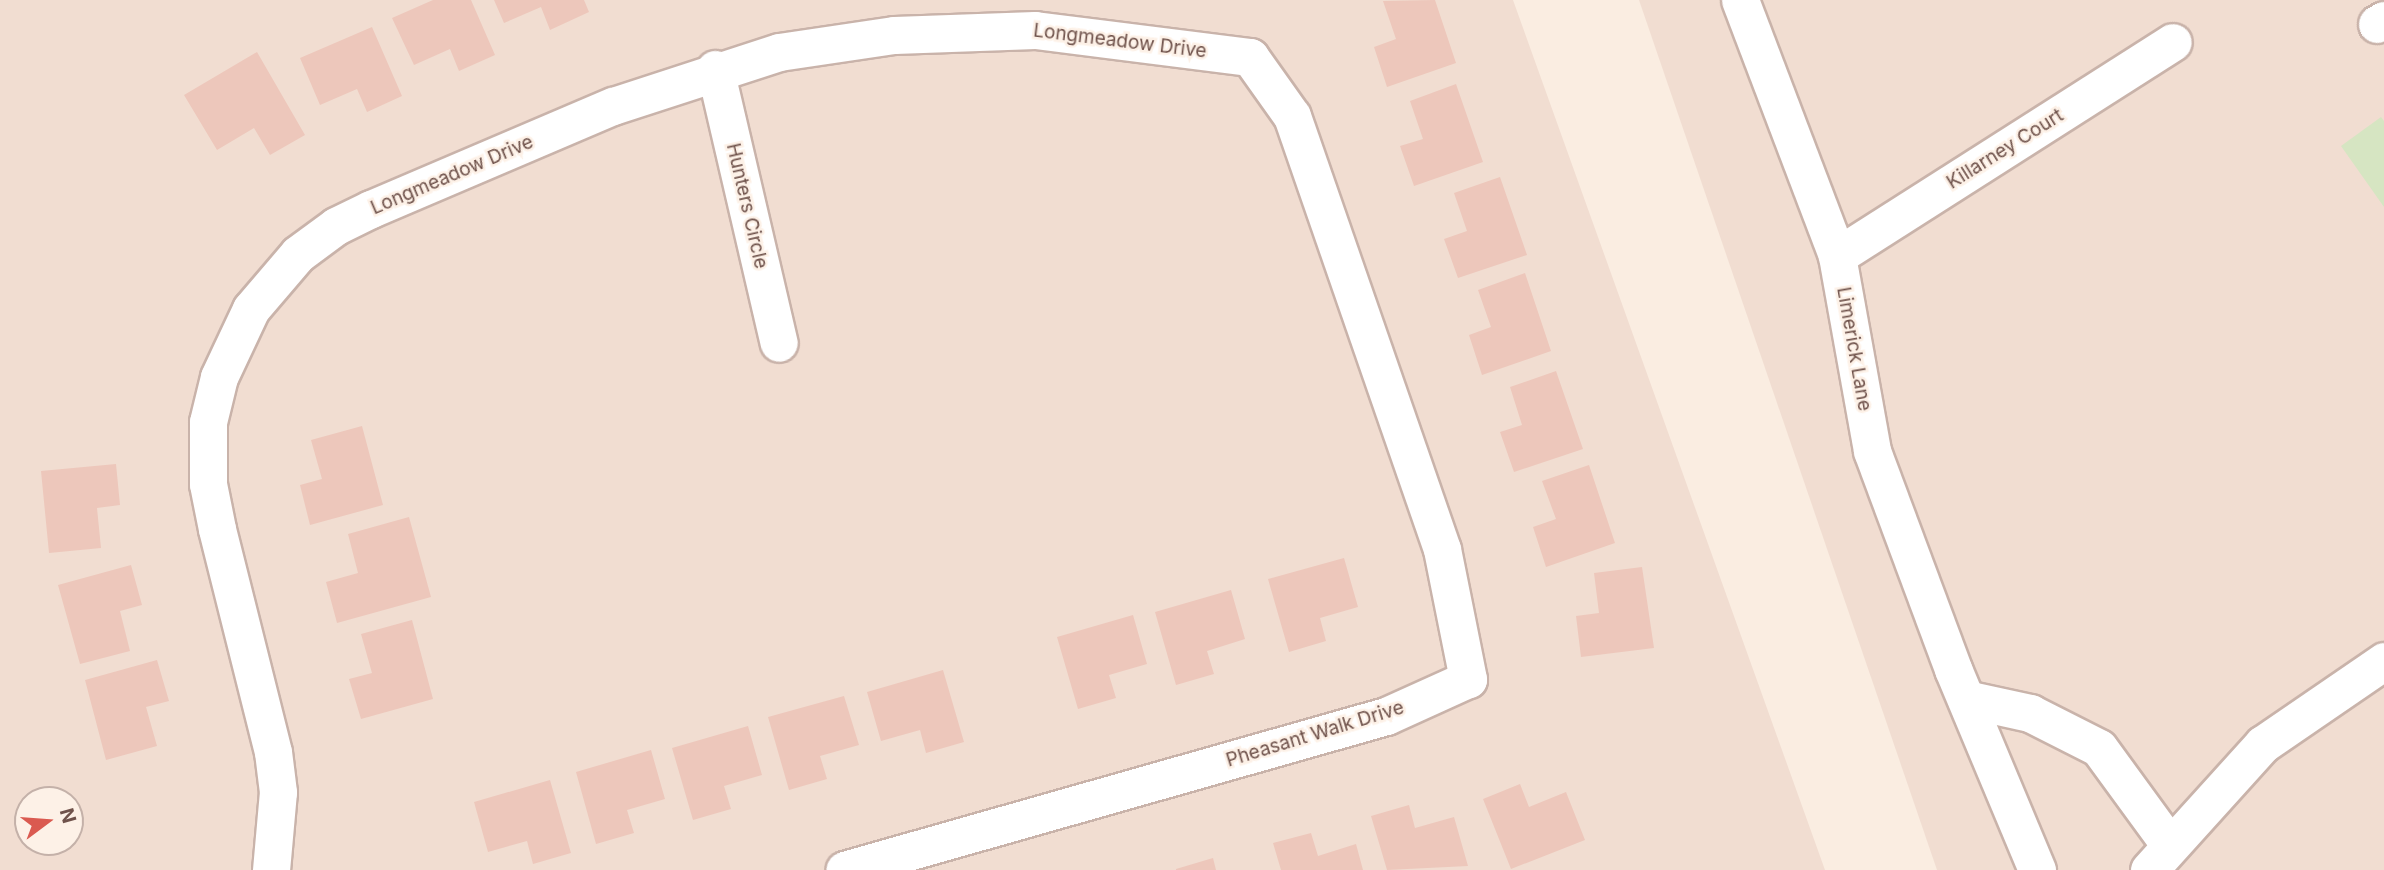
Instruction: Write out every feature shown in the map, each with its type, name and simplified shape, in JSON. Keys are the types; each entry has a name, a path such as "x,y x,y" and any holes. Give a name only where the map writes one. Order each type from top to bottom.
{"street":[{"name":"Limerick Lane","path":"1740,0 1837,256 1872,451 1966,699 2037,870"},
{"name":"Longmeadow Drive","path":"271,870 278,792 272,752 208,484 208,422 217,388 251,309 298,254 336,226 613,106 715,69 779,52 894,35 1035,30 1250,57"},
{"name":"Killarney Court","path":"1837,256 2173,42"},
{"name":"Pheasant Walk Drive","path":"844,870 1386,716 1468,680 1442,549 1292,116 1250,57"},
{"name":"Hunters Circle","path":"715,69 779,343"},
{"path":"1966,699 2030,713 2099,748 2159,857 2263,744 2384,661"}],"shaded area":[{"path":"0,0 1513,0 1825,870 0,870"},
{"path":"1639,0 2384,0 2384,870 1937,870"}],"green space":[{"path":"2381,117 2384,121 2384,207 2341,146"}],"building":[{"path":"433,0 471,0 495,55 459,71 450,49 414,65 392,18"},
{"path":"494,0 584,0 589,12 550,30 541,7 504,23"},
{"path":"1435,0 1456,63 1387,87 1374,47 1396,39 1383,1"},
{"path":"372,27 402,96 367,112 357,89 320,105 300,58"},
{"path":"257,52 305,135 270,155 254,128 217,150 184,95"},
{"path":"1456,84 1483,162 1414,186 1400,146 1423,139 1410,101"},
{"path":"1500,177 1527,255 1458,278 1444,239 1467,231 1454,193"},
{"path":"1525,273 1551,351 1482,375 1469,335 1491,327 1478,290"},
{"path":"1556,371 1583,449 1514,472 1500,432 1522,425 1510,387"},
{"path":"362,426 383,505 310,525 300,485 322,479 311,440"},
{"path":"116,464 120,505 97,508 101,548 49,553 41,471"},
{"path":"1589,465 1615,543 1546,567 1533,527 1556,519 1542,481"},
{"path":"409,517 431,597 337,623 326,582 358,573 348,534"},
{"path":"1344,558 1358,607 1320,618 1326,641 1289,652 1268,579"},
{"path":"131,565 142,605 120,611 130,651 80,664 58,585"},
{"path":"1642,567 1654,648 1581,657 1576,616 1599,613 1594,573"},
{"path":"1231,590 1245,639 1207,651 1214,674 1176,685 1155,612"},
{"path":"1133,615 1147,664 1109,675 1116,698 1078,709 1057,637"},
{"path":"412,620 433,699 361,719 349,679 372,673 361,634"},
{"path":"157,660 169,701 146,707 157,746 106,760 85,680"},
{"path":"943,670 964,742 926,753 920,730 881,741 867,692"},
{"path":"844,696 859,745 820,756 827,779 789,790 768,717"},
{"path":"748,726 762,775 724,786 731,809 693,820 672,748"},
{"path":"651,750 665,799 627,810 634,833 596,844 576,772"},
{"path":"550,780 571,853 533,864 527,841 488,852 474,802"},
{"path":"1520,784 1529,807 1566,792 1585,840 1511,869 1483,799"},
{"path":"1409,805 1415,828 1454,817 1468,866 1387,870 1371,816"},
{"path":"1311,833 1318,856 1356,844 1363,870 1281,870 1273,843"},
{"path":"1213,858 1216,870 1176,870 1176,869"}]}
